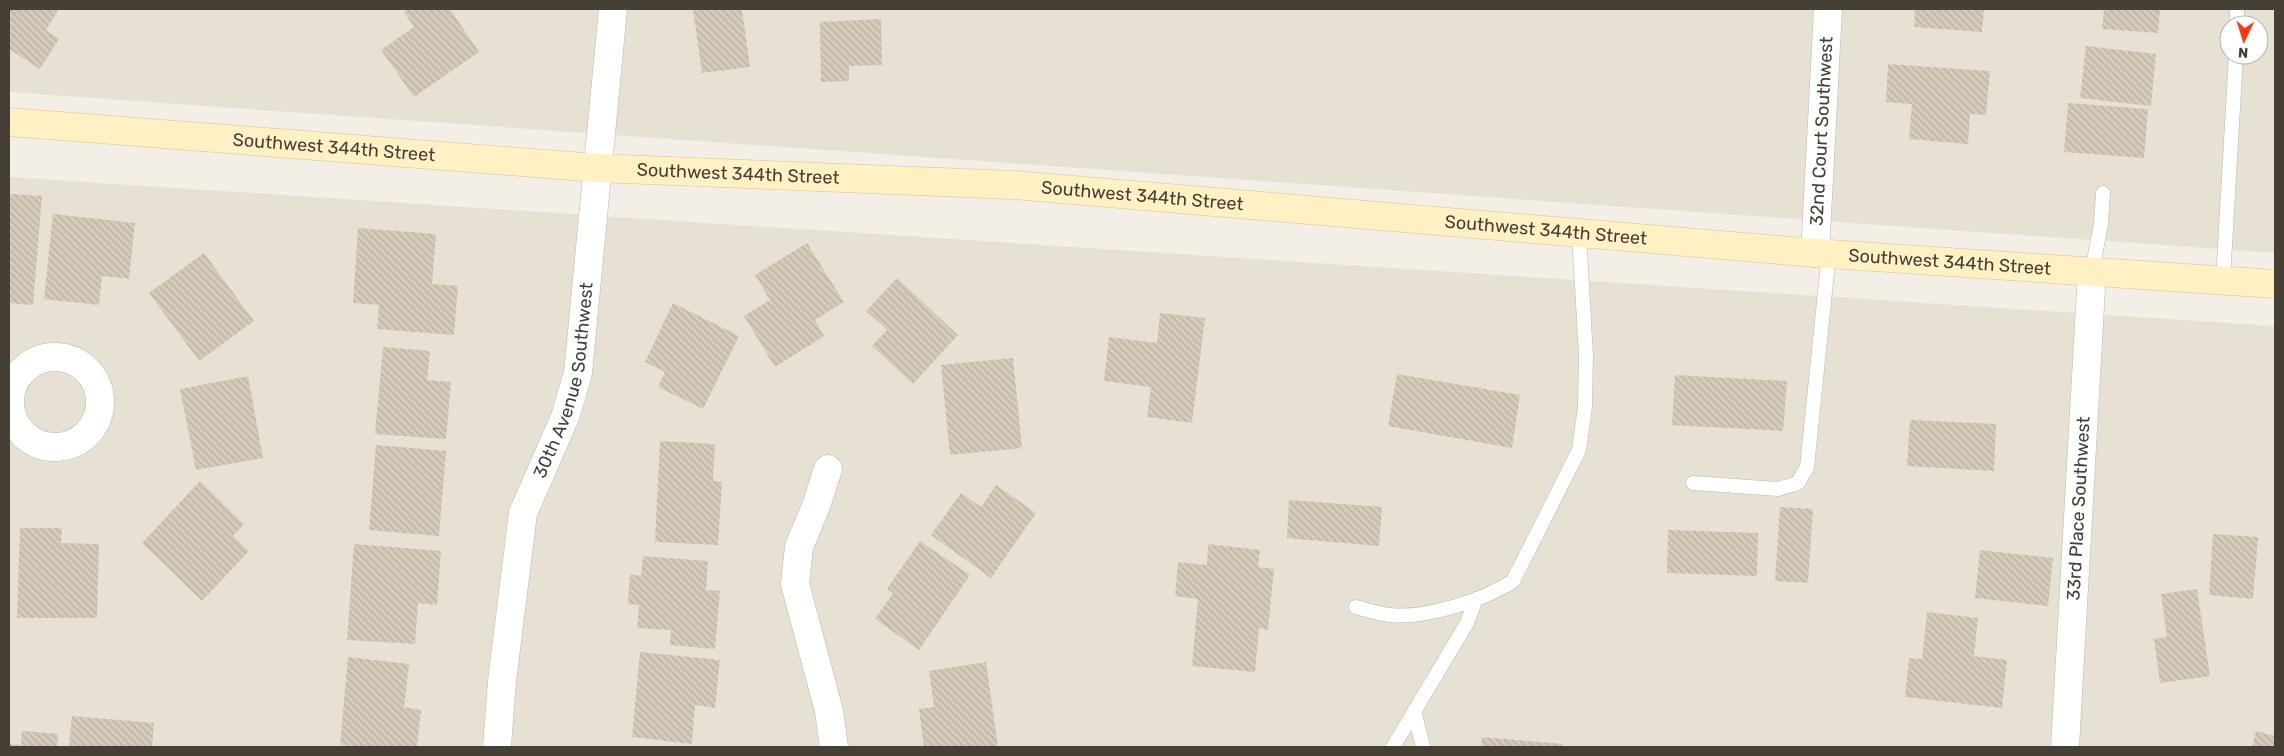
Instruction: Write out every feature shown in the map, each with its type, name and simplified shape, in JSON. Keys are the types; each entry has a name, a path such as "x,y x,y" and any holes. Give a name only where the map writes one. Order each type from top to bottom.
{"street":[{"name":"30th Avenue Southwest","path":"497,747 502,681 523,513 565,417 578,373 613,9"},
{"name":"32nd Court Southwest","path":"1822,253 1828,9"},
{"name":"Southwest 344th Street","path":"9,122 597,168 1014,185 1822,253 2275,284"},
{"name":"33rd Place Southwest","path":"2065,747 2092,271"},
{"path":"828,469 816,506 798,547 796,584 829,711 834,747"}],"lane":[{"path":"2223,280 2235,65"},
{"path":"2092,271 2101,224 2103,193"},
{"path":"1356,607 1391,615 1406,615 1451,607 1476,600 1497,592 1513,582 1579,450 1584,407 1586,356 1579,233"},
{"path":"1693,483 1778,489 1798,483 1807,467 1822,253"},
{"path":"1393,747 1467,623 1476,600"},
{"path":"1414,711 1423,747"}],"shaded area":[{"path":"9,9 2275,9 2275,253 9,92"},
{"path":"9,177 2275,326 2275,747 9,747"}],"building":[{"path":"9,9 59,9 46,30 59,39 40,69 9,49"},
{"path":"408,9 450,9 479,52 414,97 381,50 414,27 404,12"},
{"path":"693,9 742,9 750,67 702,73"},
{"path":"1915,9 1984,9 1982,32 1914,27"},
{"path":"2104,9 2160,9 2158,33 2102,29"},
{"path":"881,19 882,65 849,66 849,81 821,82 820,22"},
{"path":"2086,46 2156,54 2151,106 2080,98"},
{"path":"1888,64 1990,71 1986,115 1970,114 1968,144 1909,139 1912,104 1886,102"},
{"path":"2068,103 2148,109 2144,158 2064,152"},
{"path":"9,194 42,196 33,305 9,303"},
{"path":"53,214 135,223 129,279 102,276 99,305 44,299"},
{"path":"358,228 436,234 432,284 458,286 454,335 377,329 379,305 353,303"},
{"path":"807,243 844,302 815,320 824,336 775,367 744,316 770,300 755,275"},
{"path":"204,253 254,321 199,361 149,293"},
{"path":"897,278 958,335 913,384 872,346 887,330 866,311"},
{"path":"673,303 739,336 703,409 658,387 665,372 645,362"},
{"path":"1160,313 1205,318 1192,423 1147,417 1151,387 1104,381 1109,337 1157,343"},
{"path":"383,347 430,351 427,380 451,382 446,439 375,434"},
{"path":"1013,358 1022,448 950,455 941,365"},
{"path":"1397,374 1520,395 1512,448 1388,426"},
{"path":"1675,375 1787,381 1783,431 1672,425"},
{"path":"248,376 263,458 196,470 180,389"},
{"path":"1910,420 1996,424 1994,471 1907,466"},
{"path":"660,441 715,444 713,481 722,482 718,545 655,542"},
{"path":"376,445 446,451 439,536 369,530"},
{"path":"200,481 244,524 233,536 249,551 202,601 142,543"},
{"path":"996,485 1036,513 991,578 931,535 961,493 981,507"},
{"path":"1289,500 1382,507 1379,546 1287,538"},
{"path":"1780,507 1813,509 1808,583 1775,581"},
{"path":"20,528 62,528 61,543 99,544 97,618 17,618"},
{"path":"1668,530 1758,533 1757,576 1667,573"},
{"path":"2213,534 2258,537 2253,599 2209,595"},
{"path":"920,541 970,575 919,650 875,619 893,593 887,589"},
{"path":"354,544 441,551 437,605 418,603 415,644 347,640"},
{"path":"1208,544 1260,550 1258,567 1274,569 1268,630 1259,628 1255,672 1192,666 1198,599 1175,596 1178,562 1207,565"},
{"path":"1980,550 2053,558 2048,606 1975,598"},
{"path":"643,556 708,561 706,590 720,591 715,649 670,645 671,630 637,628 639,605 628,604 630,574 641,576"},
{"path":"2197,589 2210,676 2160,683 2154,639 2167,637 2161,594"},
{"path":"1927,612 1978,618 1974,656 2007,660 2002,708 1905,697 1909,658 1922,659"},
{"path":"640,652 720,660 715,708 695,705 692,744 632,737"},
{"path":"348,657 409,664 404,707 421,710 417,747 340,745"},
{"path":"986,662 998,747 924,747 919,709 934,707 929,671"},
{"path":"72,716 154,723 152,747 69,747"},
{"path":"22,731 58,734 57,747 9,747 9,744 21,745"},
{"path":"2256,731 2275,736 2275,747 2252,747"},
{"path":"1482,737 1562,744 1562,747 1481,747"}]}
